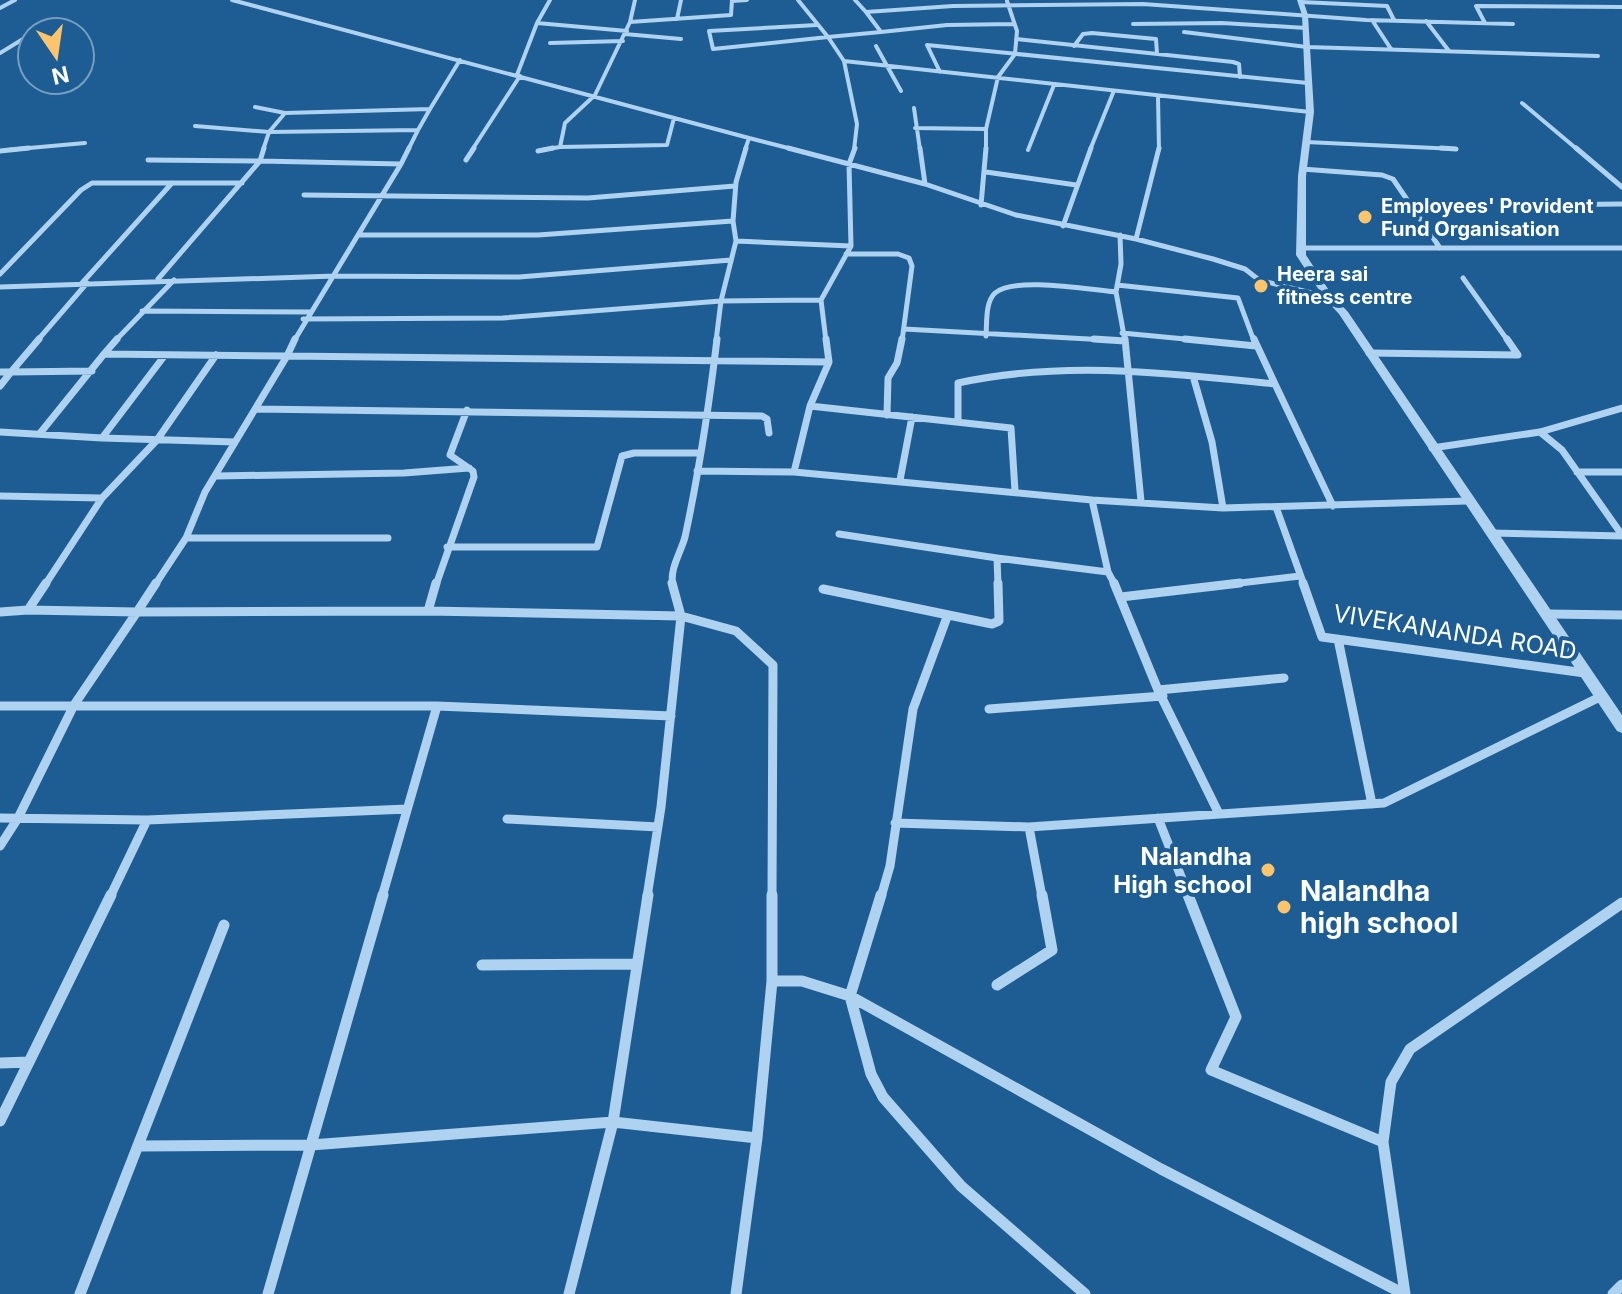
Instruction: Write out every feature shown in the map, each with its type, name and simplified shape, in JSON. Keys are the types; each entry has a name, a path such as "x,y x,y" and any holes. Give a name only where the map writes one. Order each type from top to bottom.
{"street":[{"path":"0,8 15,0"},
{"path":"232,0 925,184 981,205 1063,226 1136,239 1245,269 1259,280 1328,297"},
{"path":"466,160 518,76 537,23 550,0"},
{"path":"560,147 565,123 595,95 623,41 635,0"},
{"path":"677,19 681,0"},
{"path":"630,22 731,15 732,0 747,0"},
{"path":"794,472 810,406 829,362 821,300 838,275 851,246 849,164 857,144 857,124 844,61 798,0"},
{"path":"855,0 881,32"},
{"path":"951,0 953,6"},
{"path":"1118,0 1122,7"},
{"path":"1394,20 1387,6 1300,1 1305,21 1310,112 1302,169 1301,255 1328,297 1343,312 1467,501 1548,614 1549,621 1622,727"},
{"path":"866,12 1008,3 1122,7 1143,4 1305,21"},
{"path":"981,205 986,172 986,129 998,77 1015,54 1014,24 1008,3"},
{"path":"1485,23 1476,6 1622,7"},
{"path":"1372,20 1391,49"},
{"path":"1133,24 1372,20 1513,24"},
{"path":"1426,21 1449,51"},
{"path":"537,23 681,39"},
{"path":"817,25 709,31 713,49 947,25 1014,24"},
{"path":"1184,32 1307,47 1598,56"},
{"path":"1074,46 1083,34 1092,33 1156,39 1157,54"},
{"path":"1016,39 1237,62 1240,77"},
{"path":"550,43 623,41"},
{"path":"940,72 927,45 1308,83"},
{"path":"876,46 901,91"},
{"path":"0,846 18,818 74,705 186,538 205,492 287,356 303,319 335,276 460,60"},
{"path":"844,61 884,63 1113,93 1310,112"},
{"path":"950,73 953,82"},
{"path":"1028,151 1054,85"},
{"path":"1063,226 1113,93"},
{"path":"1136,239 1159,156 1158,97"},
{"path":"1522,103 1622,187"},
{"path":"255,107 285,113 430,109"},
{"path":"914,108 925,184"},
{"path":"158,279 260,161 269,132 285,113"},
{"path":"538,151 560,147 667,145 674,118"},
{"path":"195,126 269,132 418,130"},
{"path":"915,128 986,129"},
{"path":"569,1294 613,1122 658,827 671,716 681,616 671,578 684,541 708,414 721,301 736,241 733,221 735,186 749,138"},
{"path":"1306,142 1456,149"},
{"path":"0,151 85,143"},
{"path":"148,160 401,164"},
{"path":"1302,169 1382,175 1393,179 1440,248"},
{"path":"986,172 1076,185"},
{"path":"0,274 81,190 92,183 242,183"},
{"path":"0,386 84,283 172,183"},
{"path":"304,195 588,198 735,186"},
{"path":"1526,205 1622,204"},
{"path":"358,235 538,235 733,221"},
{"path":"1120,235 1121,264 1116,289 1125,341 1141,501"},
{"path":"736,241 851,246"},
{"path":"1301,248 1573,251 1622,248"},
{"path":"846,254 898,254 909,258 912,266 897,363 888,378 887,415"},
{"path":"0,287 158,279 519,277 731,260"},
{"path":"1369,353 1518,355 1519,352 1463,278"},
{"path":"41,432 104,354 174,280"},
{"path":"986,336 991,301 995,292 1003,288 1116,289 1238,298 1256,346 1333,506"},
{"path":"303,319 503,318 721,301 821,300"},
{"path":"142,311 310,312"},
{"path":"904,329 986,336 1034,335 1125,341"},
{"path":"1122,333 1256,346"},
{"path":"104,354 829,362"},
{"path":"102,438 165,355"},
{"path":"28,610 102,498 157,440 216,355"},
{"path":"958,421 957,386 960,382 1033,369 1193,376 1275,384"},
{"path":"0,372 92,371"},
{"path":"1193,376 1212,442 1223,508"},
{"path":"810,406 1011,428 1015,491"},
{"path":"1432,448 1540,432 1622,408"},
{"path":"256,409 762,416 767,419 769,433"},
{"path":"428,611 447,547 474,477 469,468 450,455 467,410"},
{"path":"900,480 912,417"},
{"path":"0,432 235,442"},
{"path":"1540,432 1562,450 1622,536"},
{"path":"447,547 597,547 622,456 634,453 700,453"},
{"path":"217,476 404,473 469,468"},
{"path":"697,471 794,472 1092,500 1223,508 1467,501"},
{"path":"1577,472 1622,472"},
{"path":"0,496 102,498"},
{"path":"1092,500 1108,572 1219,814"},
{"path":"1121,597 1301,581 1276,507"},
{"path":"1490,533 1622,536"},
{"path":"839,534 1108,572"},
{"path":"186,538 388,538"},
{"path":"823,589 992,624 999,621 997,558"},
{"name":"VIVEKANANDA ROAD","path":"1301,581 1322,637 1586,673"},
{"path":"0,612 428,611 681,616 736,631 773,665 772,981 757,1138 736,1294"},
{"path":"1548,614 1622,615"},
{"path":"947,617 913,709 890,866 850,996 871,1074 883,1097 961,1186 1085,1294"},
{"path":"1338,639 1372,804"},
{"path":"989,709 1284,678"},
{"path":"895,823 1029,827 1384,803 1600,697"},
{"path":"0,706 437,706 671,716"},
{"path":"268,1294 437,706"},
{"path":"0,818 147,820 407,809"},
{"path":"1158,818 1236,1017 1211,1070 1383,1142"},
{"path":"507,819 658,827"},
{"path":"0,1121 147,820"},
{"path":"997,985 1052,950 1029,827"},
{"path":"1404,1294 1383,1142 1391,1082 1410,1049 1622,903"},
{"path":"80,1294 224,925"},
{"path":"482,965 636,964"},
{"path":"772,981 802,981 850,996 1161,1169 1404,1294"},
{"path":"0,1063 29,1062"},
{"path":"140,1146 311,1145 613,1122 757,1138"},
{"path":"1613,1294 1622,1285"}],"place":[{"name":"Employees' Provident Fund Organisation","path":"1365,217"},
{"name":"Heera sai fitness centre","path":"1261,286"},
{"name":"Nalandha High school","path":"1268,870"},
{"name":"Nalandha high school","path":"1284,907"}]}
